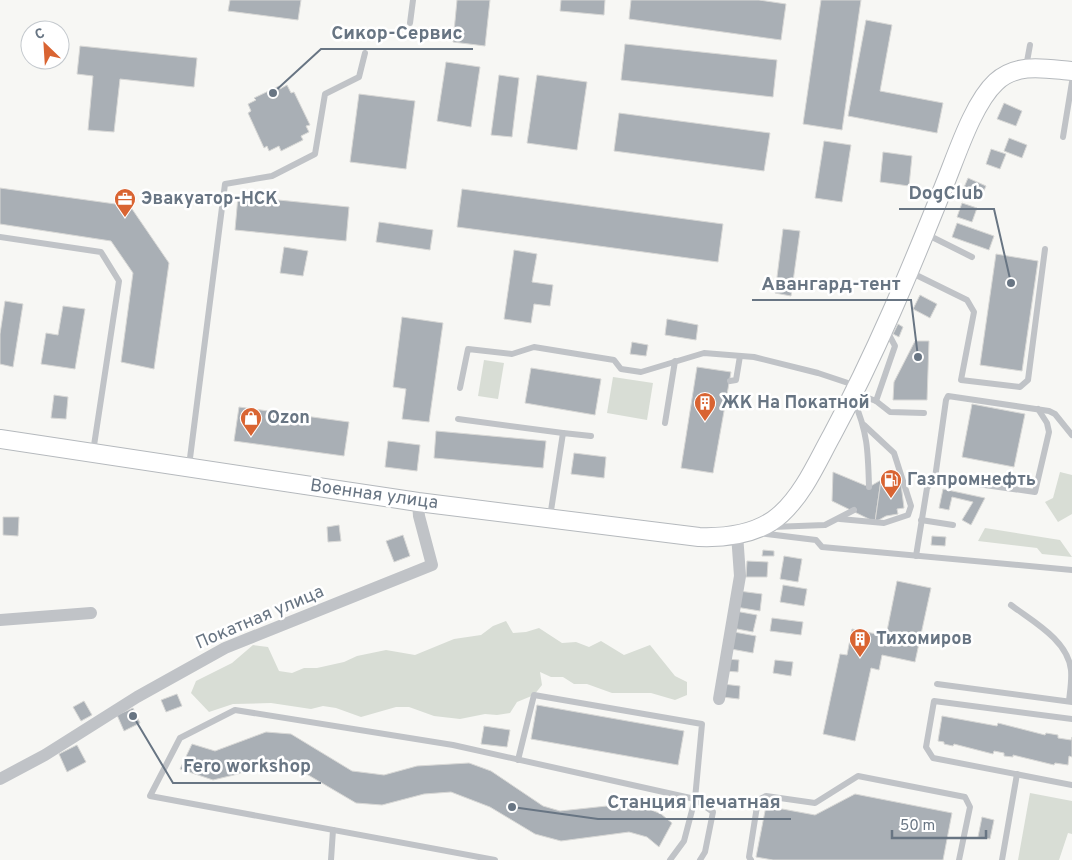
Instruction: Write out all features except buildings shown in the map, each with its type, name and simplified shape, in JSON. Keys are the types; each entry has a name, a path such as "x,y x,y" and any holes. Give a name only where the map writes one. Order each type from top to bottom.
{"main road":[{"path":"749,531 781,514 805,486 855,392 885,328 963,139 984,98 996,81 1026,67 1072,71"},
{"name":"Военная улица","path":"0,439 418,502 699,537 725,538 749,531"}],"street":[{"name":"Покатная улица","path":"0,779 45,755 136,697 225,648 432,565 419,516 418,502"},
{"path":"719,698 749,531"},
{"path":"0,620 91,613"}],"lane":[{"path":"410,23 413,0"},
{"path":"1026,67 1030,45"},
{"path":"189,467 225,184 272,176 315,154 325,94 360,77 365,52"},
{"path":"1063,137 1072,82"},
{"path":"925,234 972,257"},
{"path":"0,237 101,252 119,281 93,453"},
{"path":"909,272 966,300 974,312 961,380 1020,387 1028,380 1045,249"},
{"path":"876,401 895,346 885,328"},
{"path":"460,388 466,351 470,348 512,354 534,347 614,360 621,368 641,372 675,360 707,353 740,356 818,372 876,401 890,412 924,413"},
{"path":"730,381 736,380 740,356"},
{"path":"665,423 675,360"},
{"path":"855,392 867,443 869,487"},
{"path":"916,556 927,488 934,478 948,396 953,395 1053,412 1072,435"},
{"path":"934,478 1035,492 1049,432 1047,423 1038,409"},
{"path":"458,419 591,436"},
{"path":"840,518 884,523 908,515 911,506 894,453 864,425"},
{"path":"550,518 563,433"},
{"path":"749,531 825,525 854,510"},
{"path":"921,520 953,525"},
{"path":"749,531 816,540 822,547 1072,570"},
{"path":"937,684 1071,701 1071,669 1065,652 1048,633 1011,605"},
{"path":"518,760 534,695 702,724 694,800 684,841 670,860"},
{"path":"1072,719 934,701 926,747 933,758 1072,785"},
{"path":"495,860 150,796 180,738 235,710 453,745 694,800 713,812 705,852 700,860"},
{"path":"1002,860 1017,774"},
{"path":"751,860 749,857 758,800 766,796 815,803 858,776 965,797 970,807 959,860"},
{"path":"331,860 333,830"}],"shaded area":[{"path":"484,360 504,363 498,399 478,396"},
{"path":"613,377 653,383 647,420 607,413"},
{"path":"1060,472 1072,475 1072,514 1058,522 1045,502 1053,498"},
{"path":"985,528 1060,540 1072,557 1042,554 1037,548 978,541"},
{"path":"506,621 513,633 539,628 562,643 576,642 589,647 601,641 624,655 650,645 675,676 687,682 687,695 675,700 651,693 612,693 587,684 574,684 563,677 551,677 540,672 542,685 534,695 517,702 510,713 485,714 460,719 434,716 409,707 396,707 361,717 336,708 323,706 311,709 271,703 233,704 209,712 191,693 196,681 232,663 253,645 268,647 279,671 292,673 304,668 317,668 344,662 357,656 386,650 415,655 454,639 481,635 493,626"},
{"path":"1030,793 1072,801 1072,834 1068,833 1059,860 1018,860"}],"place":[{"name":"Сикор-Сервис","path":"273,93"},
{"name":"Эвакуатор-НСК","path":"125,218"},
{"name":"DogClub","path":"1011,283"},
{"name":"Авангард-тент","path":"918,357"},
{"name":"ЖК На Покатной","path":"705,422"},
{"name":"Ozon","path":"251,437"},
{"name":"Газпромнефть","path":"891,499"},
{"name":"Тихомиров","path":"860,658"},
{"name":"Fero workshop","path":"133,716"},
{"name":"Станция Печатная","path":"512,807"}]}
